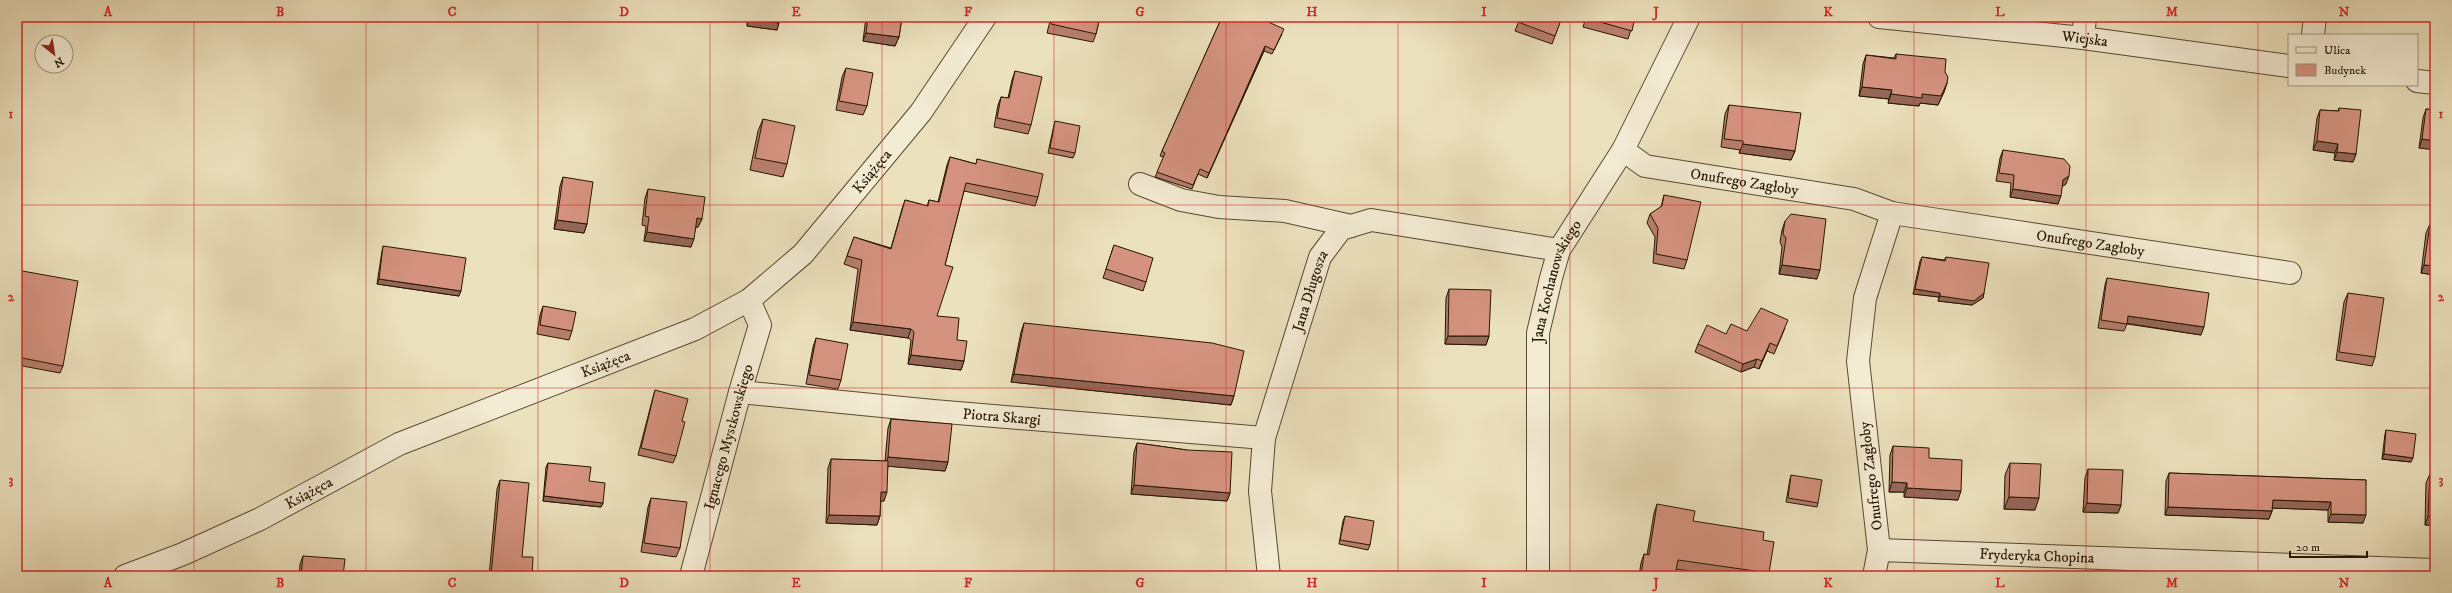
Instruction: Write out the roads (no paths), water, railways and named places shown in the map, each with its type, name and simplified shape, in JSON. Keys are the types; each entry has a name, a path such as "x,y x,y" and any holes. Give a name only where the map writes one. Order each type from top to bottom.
{"street":[{"name":"Książęca","path":"124,576 183,554 260,519 399,444 695,329 749,300 803,254 916,118 985,17"},
{"name":"Jana Kochanowskiego","path":"1538,576 1538,333 1559,250 1623,150 1689,17"},
{"name":"Wiejska","path":"1879,17 2084,28 2288,66"},
{"path":"2313,34 2315,17"},
{"path":"2418,81 2435,83"},
{"name":"Onufrego Zagłoby","path":"1623,150 1645,166 1854,199 1892,212 2290,273"},
{"path":"1140,184 1181,200 1219,206 1285,211 1351,226"},
{"name":"Onufrego Zagłoby","path":"1874,576 1879,550 1858,361 1865,298 1892,212"},
{"name":"Jana Długosza","path":"1269,576 1260,492 1264,438 1320,256 1341,228 1371,220 1559,250"},
{"name":"Ignacego Mystkowskiego","path":"691,576 740,392 760,325 749,300"},
{"name":"Piotra Skargi","path":"740,392 933,411 1264,438"},
{"name":"Fryderyka Chopina","path":"1879,550 2435,570"}]}
